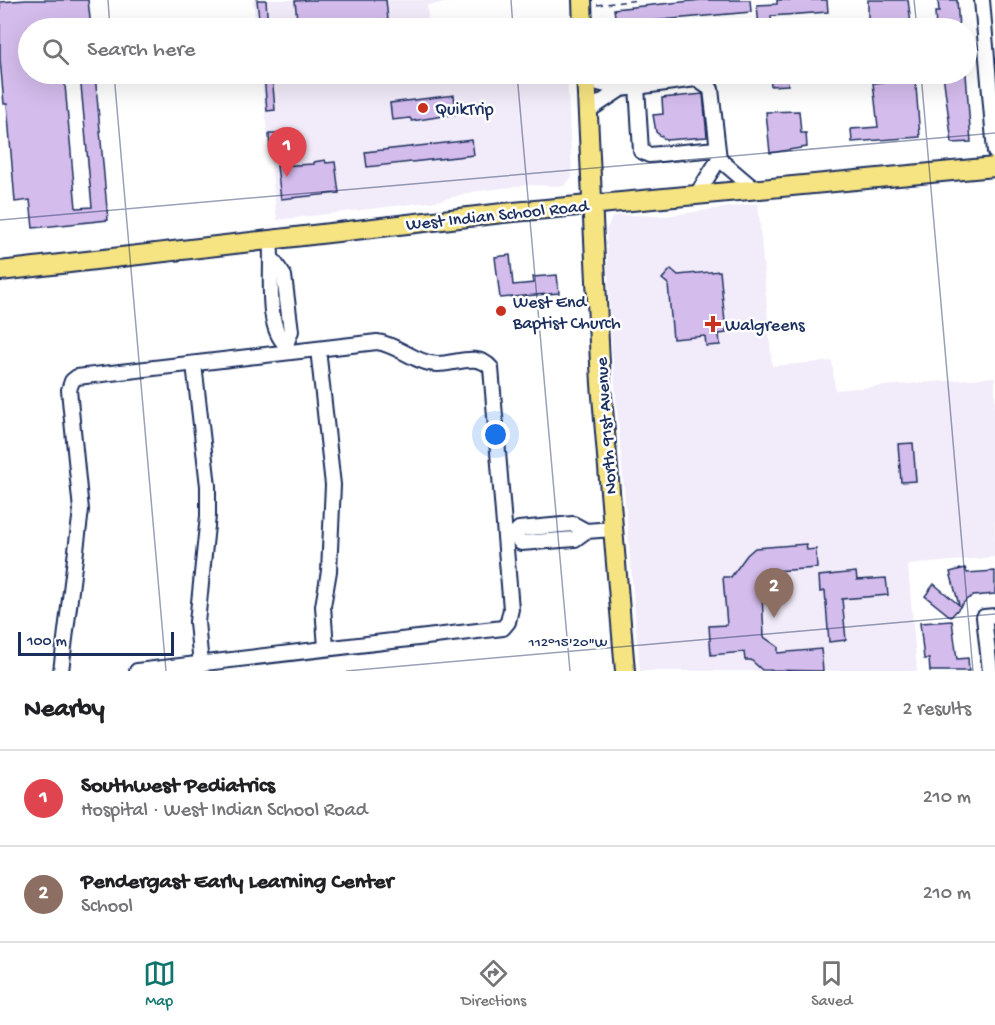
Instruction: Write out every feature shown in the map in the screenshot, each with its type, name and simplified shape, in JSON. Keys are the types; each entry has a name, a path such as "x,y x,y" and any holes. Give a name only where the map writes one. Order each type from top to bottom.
{"main road":[{"path":"585,18 589,3"},
{"name":"North 91st Avenue","path":"587,84 601,384 625,671"},
{"name":"West Indian School Road","path":"0,271 592,204 995,167"}],"street":[{"path":"982,0 992,78 995,152"},
{"path":"607,84 621,89"},
{"path":"588,111 621,89 654,84"},
{"path":"697,194 718,154 711,89 704,84"},
{"path":"637,86 641,151 649,155 718,154 753,188"},
{"path":"270,239 273,260 269,279 278,338 286,349"},
{"path":"273,260 284,276 288,303 291,331 286,349"},
{"path":"273,305 288,303"},
{"path":"61,671 81,510 69,390 72,381 87,376 194,364 286,349 318,349 377,342 392,344 422,362 438,364 476,360 486,362 491,368 509,535 511,609 508,622 503,628 137,671"},
{"path":"318,349 333,485 329,570 323,606 326,648"},
{"path":"194,364 208,486 208,516 197,622 201,665"},
{"path":"509,535 519,529 573,524 586,531 613,529"},
{"path":"989,616 990,671"}],"path":[{"path":"589,3 638,0"}],"shaded area":[{"path":"253,0 472,0 427,5 428,18 255,18"},
{"path":"262,84 567,84 572,177 564,186 526,185 472,192 437,201 277,220"},
{"path":"758,203 772,366 832,361 835,390 995,377 995,557 908,565 917,671 640,671 612,351 606,230 612,218 619,215 666,216"}],"building":[{"path":"88,0 90,18 18,18 18,84 65,84 76,208 92,207 81,84 96,84 108,220 33,228 30,200 15,202 7,104 4,104 0,59 0,2"},
{"path":"257,0 266,0 267,18 259,18"},
{"path":"386,0 388,18 297,18 295,1"},
{"path":"701,0 750,0 751,12 684,18 615,18 614,9"},
{"path":"777,0 827,0 828,12 758,18 757,5 777,4"},
{"path":"868,0 908,0 910,18 868,18"},
{"path":"938,0 957,0 958,18 935,18 935,12 939,12"},
{"path":"265,84 273,84 275,110 267,111"},
{"path":"771,84 788,85 771,86"},
{"path":"873,84 916,84 920,137 852,142 851,129 878,127"},
{"path":"944,84 967,84 971,142 952,143"},
{"path":"703,94 707,137 666,140 656,132 653,115 663,114 662,98"},
{"name":"QuikTrip","path":"454,95 456,114 412,121 410,118 392,120 390,103"},
{"path":"799,111 801,133 806,133 807,147 770,153 766,112"},
{"path":"269,134 277,134 279,153 270,154"},
{"name":"QuikTrip","path":"472,140 474,155 367,167 365,152"},
{"path":"325,160 326,163 335,162 339,193 281,199 277,166 314,164 314,162"},
{"path":"510,255 513,285 534,283 533,277 557,275 559,293 500,298 495,257"},
{"name":"Walgreens","path":"671,269 678,275 720,271 726,333 719,334 720,345 706,346 705,336 673,339 668,284 662,279"},
{"path":"913,443 916,481 901,482 898,444"},
{"path":"806,544 807,550 816,549 817,568 761,572 764,637 778,647 778,653 821,649 823,671 762,670 751,660 745,660 744,652 711,655 709,626 727,625 723,577 731,577 755,548"},
{"path":"965,568 967,573 995,571 995,594 973,596 967,599 951,617 925,596 934,584 959,605 950,572"},
{"path":"856,572 857,580 886,578 888,595 842,599 846,640 829,642 825,591 820,592 819,576"},
{"path":"952,621 957,659 968,658 969,671 930,671 929,659 924,659 920,623"}],"place":[{"name":"QuikTrip","path":"423,108"},
{"name":"Southwest Pediatrics","path":"287,177"},
{"name":"West End Baptist Church","path":"501,311"},
{"name":"Walgreens","path":"713,324"},
{"name":"Pendergast Early Learning Center","path":"774,618"}]}
